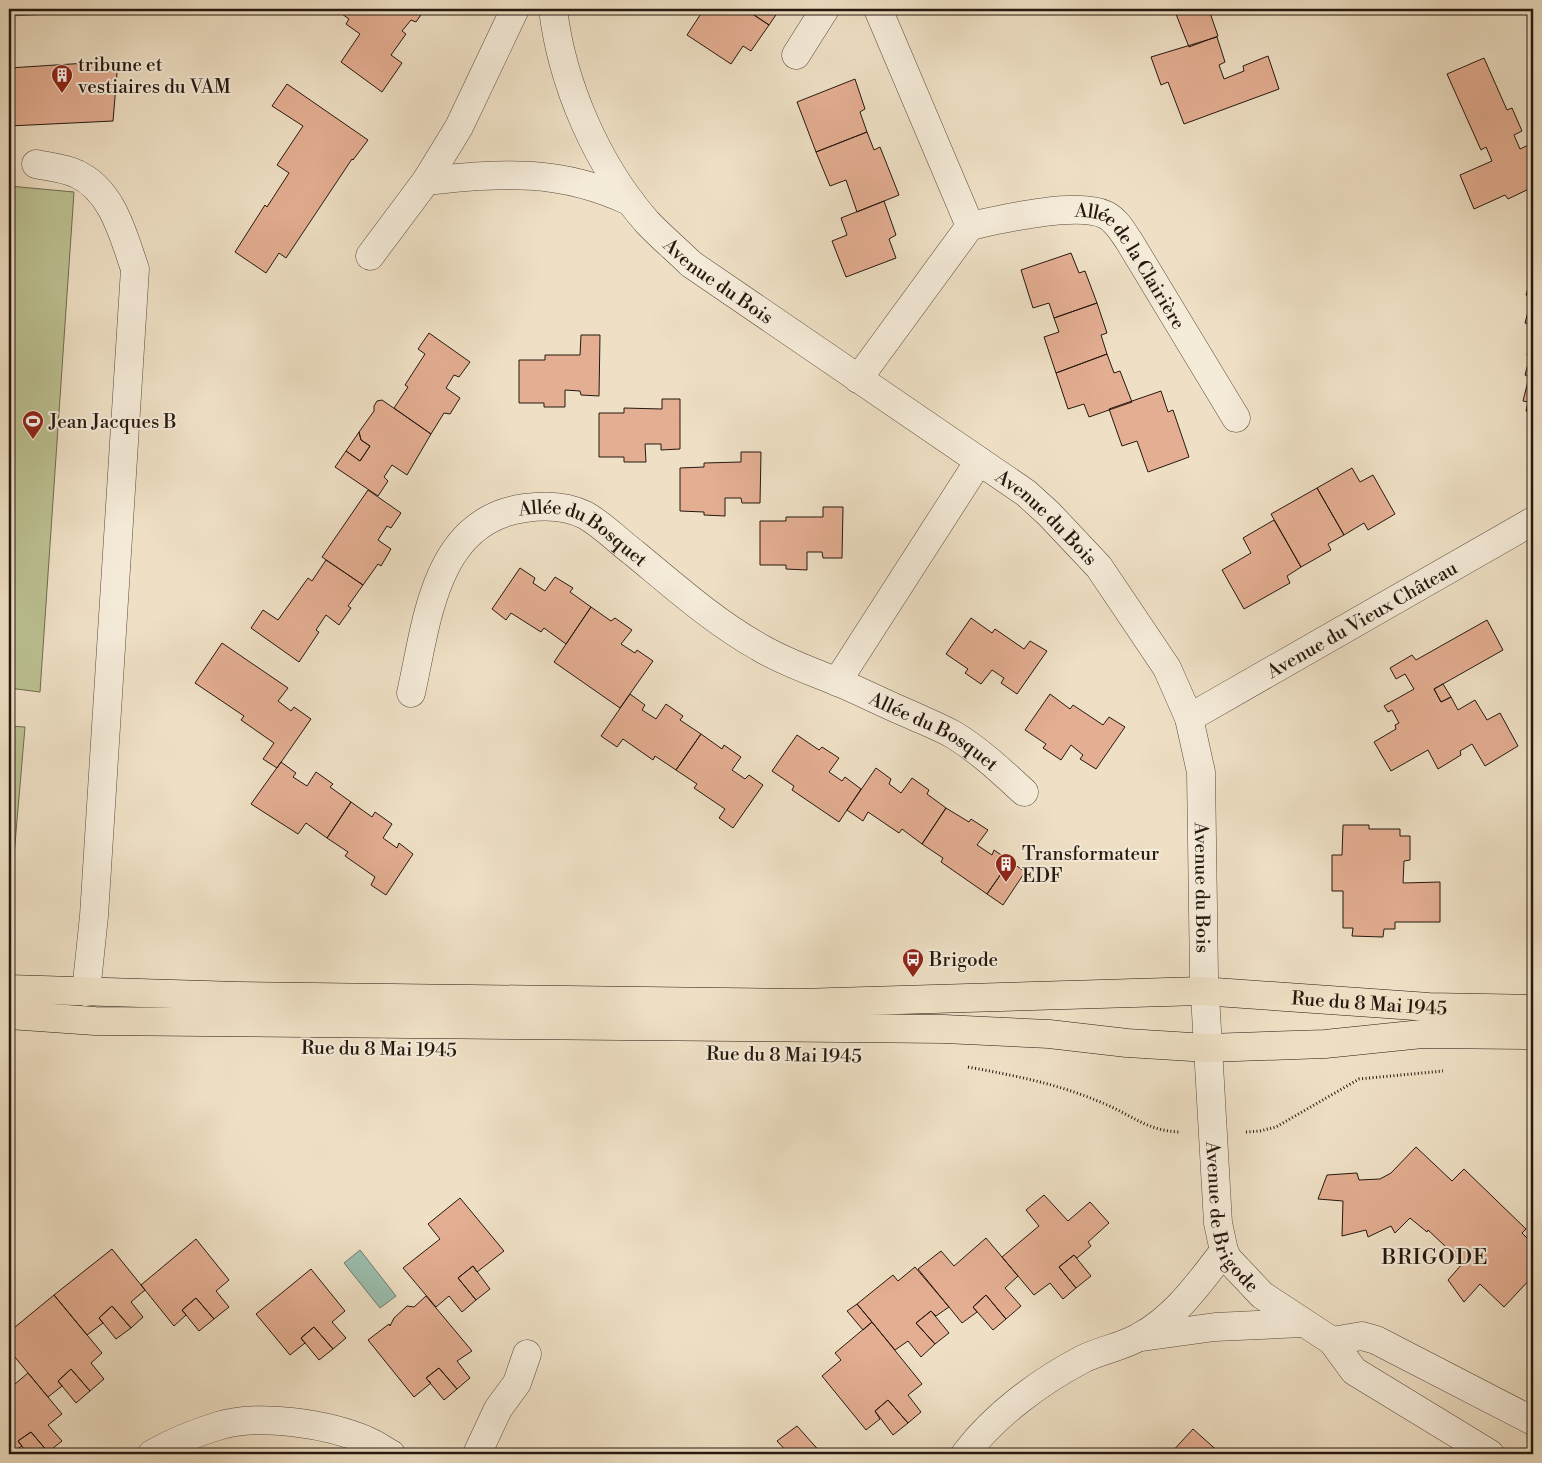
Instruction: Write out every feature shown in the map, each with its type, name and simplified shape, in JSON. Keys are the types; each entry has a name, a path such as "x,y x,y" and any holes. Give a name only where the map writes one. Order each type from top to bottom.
{"main road":[{"name":"Rue du 8 Mai 1945","path":"9,989 86,992 799,1003 1205,992 1429,1007 1533,1009"},
{"name":"Rue du 8 Mai 1945","path":"9,1015 95,1021 944,1029 1040,1033 1127,1043 1208,1048 1325,1044 1422,1034 1533,1035"}],"street":[{"path":"370,256 426,181 468,109 515,9"},
{"name":"Avenue du Bois","path":"553,9 562,57 576,96 598,146 631,202 648,223 692,264 1026,493 1099,567 1167,668 1189,718 1201,772 1205,992"},
{"path":"796,55 825,9"},
{"path":"858,378 970,226 878,9"},
{"path":"36,164 76,173 96,185 116,214 135,269 94,916 86,992"},
{"name":"Avenue du Bois","path":"426,181 489,174 545,176 605,189 631,202"},
{"name":"Allée de la Clairière","path":"970,226 1014,217 1075,210 1094,211 1108,216 1118,224 1129,241 1236,418"},
{"path":"837,682 979,461"},
{"name":"Allée du Bosquet","path":"411,693 431,600 451,556 463,541 487,520 503,513 537,506 557,507 585,515 729,629 799,668 837,682 952,734 989,760 1024,792"},
{"name":"Avenue du Vieux Château","path":"1189,718 1533,521"},
{"path":"1205,992 1208,1048"},
{"name":"Avenue de Brigode","path":"1208,1048 1218,1223 1224,1250 1234,1267 1248,1282 1302,1323 1332,1341 1354,1371 1490,1454"},
{"path":"1138,1338 1173,1312 1224,1250"},
{"path":"965,1454 974,1443 1019,1401 1083,1359 1138,1338 1215,1327 1302,1323"},
{"path":"1332,1341 1362,1336 1376,1340 1533,1421"},
{"path":"477,1454 498,1409 517,1383 527,1354"},
{"path":"152,1454 171,1443 220,1425 269,1420 320,1426 368,1441 391,1454"}],"path":[{"path":"964,1066 1038,1079 1106,1104 1162,1132 1260,1131 1276,1127 1358,1079 1444,1071"}],"shaded area":[{"path":"9,9 155,9 9,16"},
{"name":"Jean Jacques B","path":"9,186 74,192 40,692 9,688"},
{"path":"9,726 25,727 9,914"},
{"path":"360,1250 396,1296 380,1308 344,1263"}],"building":[{"path":"335,9 425,9 416,22 411,20 402,31 406,34 391,55 402,63 382,92 341,62 360,34 346,24 349,19"},
{"path":"704,9 745,9 769,25 751,51 743,46 731,64 687,35"},
{"path":"745,9 780,9 769,25"},
{"path":"1174,9 1209,10 1218,36 1189,47"},
{"path":"1217,37 1225,62 1219,65 1224,79 1244,71 1243,66 1268,56 1279,89 1184,124 1168,82 1161,85 1151,57"},
{"path":"1484,58 1507,110 1512,108 1522,131 1514,135 1520,149 1533,143 1533,187 1508,199 1505,195 1474,209 1460,175 1492,161 1486,147 1481,150 1447,74"},
{"name":"tribune et vestiaires du VAM","path":"118,61 113,121 9,126 9,68"},
{"path":"855,79 865,109 860,112 867,132 816,152 797,102"},
{"path":"287,84 368,140 352,159 286,258 279,253 266,273 235,252 265,205 267,207 289,173 277,165 303,126 272,106"},
{"path":"867,132 874,150 880,147 899,195 857,212 846,180 830,186 816,152"},
{"path":"884,201 896,235 889,239 896,258 846,277 832,241 847,235 841,218"},
{"path":"1071,253 1079,273 1085,271 1097,303 1054,318 1049,303 1033,308 1021,270"},
{"path":"1531,277 1533,278 1533,325 1525,323 1532,297 1526,295"},
{"path":"1097,303 1107,333 1101,335 1107,354 1056,373 1044,337 1059,332 1054,318"},
{"path":"429,333 470,362 459,377 454,375 446,388 460,398 450,414 444,413 431,434 394,408 408,387 405,385 425,354 418,349"},
{"path":"581,335 600,335 599,396 581,395 580,391 565,390 565,407 544,407 544,403 519,403 519,360 545,360 545,355 580,355"},
{"path":"1531,337 1533,337 1533,413 1526,411 1528,402 1523,401 1529,377 1525,375 1530,356 1527,355"},
{"path":"1107,354 1114,373 1120,371 1132,402 1089,417 1084,404 1068,409 1056,373"},
{"path":"1161,391 1168,412 1173,410 1189,457 1148,472 1137,441 1122,446 1109,409"},
{"path":"662,399 680,399 680,449 661,450 661,444 645,444 646,462 624,462 624,457 599,457 599,413 624,413 624,408 662,409"},
{"path":"382,400 431,434 407,475 392,465 384,477 388,481 378,496 335,467 346,451 360,461 370,446 361,440 359,432 374,411 377,401"},
{"path":"359,432 361,440 370,446 360,461 346,451"},
{"path":"741,452 761,452 760,503 742,503 741,498 725,498 725,516 704,515 704,512 680,511 680,468 704,467 704,463 741,462"},
{"path":"1352,468 1360,482 1373,475 1395,514 1368,530 1364,523 1344,535 1317,488"},
{"path":"1317,488 1344,535 1328,544 1331,550 1301,567 1271,514"},
{"path":"368,490 401,513 391,528 387,526 378,540 391,549 381,566 378,564 363,585 322,557"},
{"path":"823,507 843,507 842,558 823,558 822,552 807,552 807,570 786,569 786,565 760,565 760,521 786,521 786,517 823,517"},
{"path":"1274,520 1301,567 1287,576 1290,583 1244,609 1222,570 1251,553 1243,538"},
{"path":"326,560 363,585 348,606 351,608 339,625 326,615 316,630 319,632 299,662 251,628 263,610 278,620 308,578 312,581"},
{"path":"520,568 535,578 533,583 545,591 555,577 573,588 570,592 591,607 566,644 544,628 541,632 511,613 506,620 492,609"},
{"path":"591,607 611,621 615,618 632,630 621,644 635,653 637,650 653,661 620,708 554,662"},
{"path":"971,618 992,633 995,629 1024,649 1030,641 1047,651 1017,694 1001,683 1004,678 992,670 981,684 965,673 968,669 946,654"},
{"path":"1487,620 1503,650 1434,689 1441,702 1451,697 1458,710 1475,700 1487,720 1500,713 1518,746 1485,766 1472,744 1460,751 1461,755 1438,769 1428,750 1391,771 1374,742 1396,729 1395,725 1399,723 1392,710 1388,712 1384,706 1414,689 1405,674 1396,679 1390,668 1412,655 1416,660"},
{"path":"222,643 288,688 278,701 291,711 294,707 311,719 277,768 263,759 274,743 241,720 244,716 195,683"},
{"path":"1443,684 1451,697 1441,702 1434,689"},
{"path":"630,694 645,705 642,710 656,719 666,704 683,716 680,720 701,734 676,770 655,756 653,760 623,739 617,747 601,736"},
{"path":"1050,694 1070,709 1073,705 1103,725 1109,717 1125,727 1096,769 1080,759 1083,755 1071,745 1061,760 1043,748 1046,744 1025,730"},
{"path":"701,734 722,749 724,745 741,757 732,770 745,779 749,775 763,785 733,828 719,818 725,809 694,788 697,784 676,770"},
{"path":"797,735 819,750 822,747 839,758 829,772 842,781 845,777 861,789 839,822 792,790 794,786 772,771"},
{"path":"281,762 296,773 293,777 307,786 316,772 333,784 330,787 351,802 327,838 306,823 298,834 251,804"},
{"path":"876,768 891,779 889,784 901,793 912,778 929,790 927,794 946,808 922,844 902,829 899,833 868,812 863,821 847,810"},
{"path":"351,802 372,817 375,812 392,824 383,838 397,848 399,843 413,854 386,895 371,885 375,877 345,856 348,852 327,838"},
{"path":"946,808 969,822 971,819 988,830 977,845 992,855 994,850 1010,861 987,894 941,862 943,858 922,844"},
{"path":"1343,825 1369,825 1369,829 1400,829 1400,836 1410,836 1410,860 1404,861 1403,883 1440,882 1440,922 1395,922 1395,929 1384,929 1383,937 1352,936 1353,928 1343,928 1343,891 1332,891 1332,855 1342,855"},
{"name":"Transformateur EDF","path":"1010,861 1025,872 1003,905 987,894"},
{"path":"1416,1147 1452,1181 1464,1169 1526,1229 1522,1233 1533,1244 1533,1276 1504,1307 1480,1284 1464,1302 1448,1280 1463,1263 1428,1230 1427,1232 1410,1218 1395,1233 1391,1226 1368,1237 1366,1230 1342,1236 1343,1201 1318,1199 1327,1175 1357,1173 1359,1180 1380,1179 1391,1173"},
{"path":"1044,1195 1068,1221 1090,1202 1109,1223 1088,1242 1091,1246 1077,1258 1074,1255 1059,1267 1076,1288 1063,1299 1050,1283 1034,1295 1002,1257 1039,1226 1026,1210"},
{"path":"460,1198 504,1251 477,1272 473,1266 458,1278 476,1300 462,1312 449,1296 436,1307 403,1268 440,1239 428,1224"},
{"path":"986,1238 1018,1276 1005,1288 1021,1306 1006,1319 986,1295 973,1307 977,1312 962,1323 918,1269 941,1251 954,1266"},
{"path":"196,1239 229,1280 216,1291 229,1307 214,1319 196,1298 182,1310 186,1315 174,1326 141,1285"},
{"path":"112,1249 145,1290 131,1302 143,1317 131,1328 112,1306 99,1318 103,1323 87,1335 54,1295"},
{"path":"1074,1255 1091,1276 1076,1288 1059,1267"},
{"path":"473,1266 490,1289 476,1300 458,1278"},
{"path":"915,1267 949,1307 936,1316 931,1311 916,1323 935,1344 921,1357 908,1341 895,1350 857,1304 893,1275 898,1281"},
{"path":"311,1269 345,1311 332,1322 346,1338 333,1349 314,1327 301,1338 305,1343 290,1355 256,1314"},
{"path":"54,1295 102,1353 91,1363 104,1379 90,1391 71,1369 58,1381 62,1386 48,1397 9,1350 9,1332"},
{"path":"986,1295 1006,1319 993,1330 973,1307"},
{"path":"426,1296 472,1351 457,1361 470,1378 457,1389 439,1368 426,1378 431,1383 414,1397 368,1340 389,1324 390,1326 394,1318 407,1306 414,1307"},
{"path":"196,1298 214,1319 199,1331 182,1310"},
{"path":"857,1304 872,1322 863,1330 847,1311"},
{"path":"112,1306 131,1328 116,1339 99,1318"},
{"path":"931,1311 949,1333 935,1344 916,1323"},
{"path":"872,1322 922,1384 908,1395 921,1412 908,1423 888,1400 875,1411 880,1419 866,1430 822,1376 841,1360 835,1353"},
{"path":"314,1327 333,1349 319,1360 301,1338"},
{"path":"439,1368 457,1389 444,1400 426,1378"},
{"path":"71,1369 90,1391 76,1403 58,1381"},
{"path":"28,1373 62,1414 48,1425 62,1441 48,1452 31,1432 18,1441 22,1446 9,1454 9,1389"},
{"path":"888,1400 908,1423 893,1435 875,1411"},
{"path":"797,1426 822,1454 789,1454 777,1441"},
{"path":"1193,1429 1221,1454 1170,1454"},
{"path":"31,1432 48,1452 46,1454 28,1454 18,1441"}],"place":[{"name":"tribune et vestiaires du VAM","path":"62,94"},
{"name":"Jean Jacques B","path":"33,440"},
{"name":"Transformateur EDF","path":"1006,883"},
{"name":"Brigode","path":"913,978"}],"district":[{"name":"BRIGODE","path":"1435,1257"}]}
